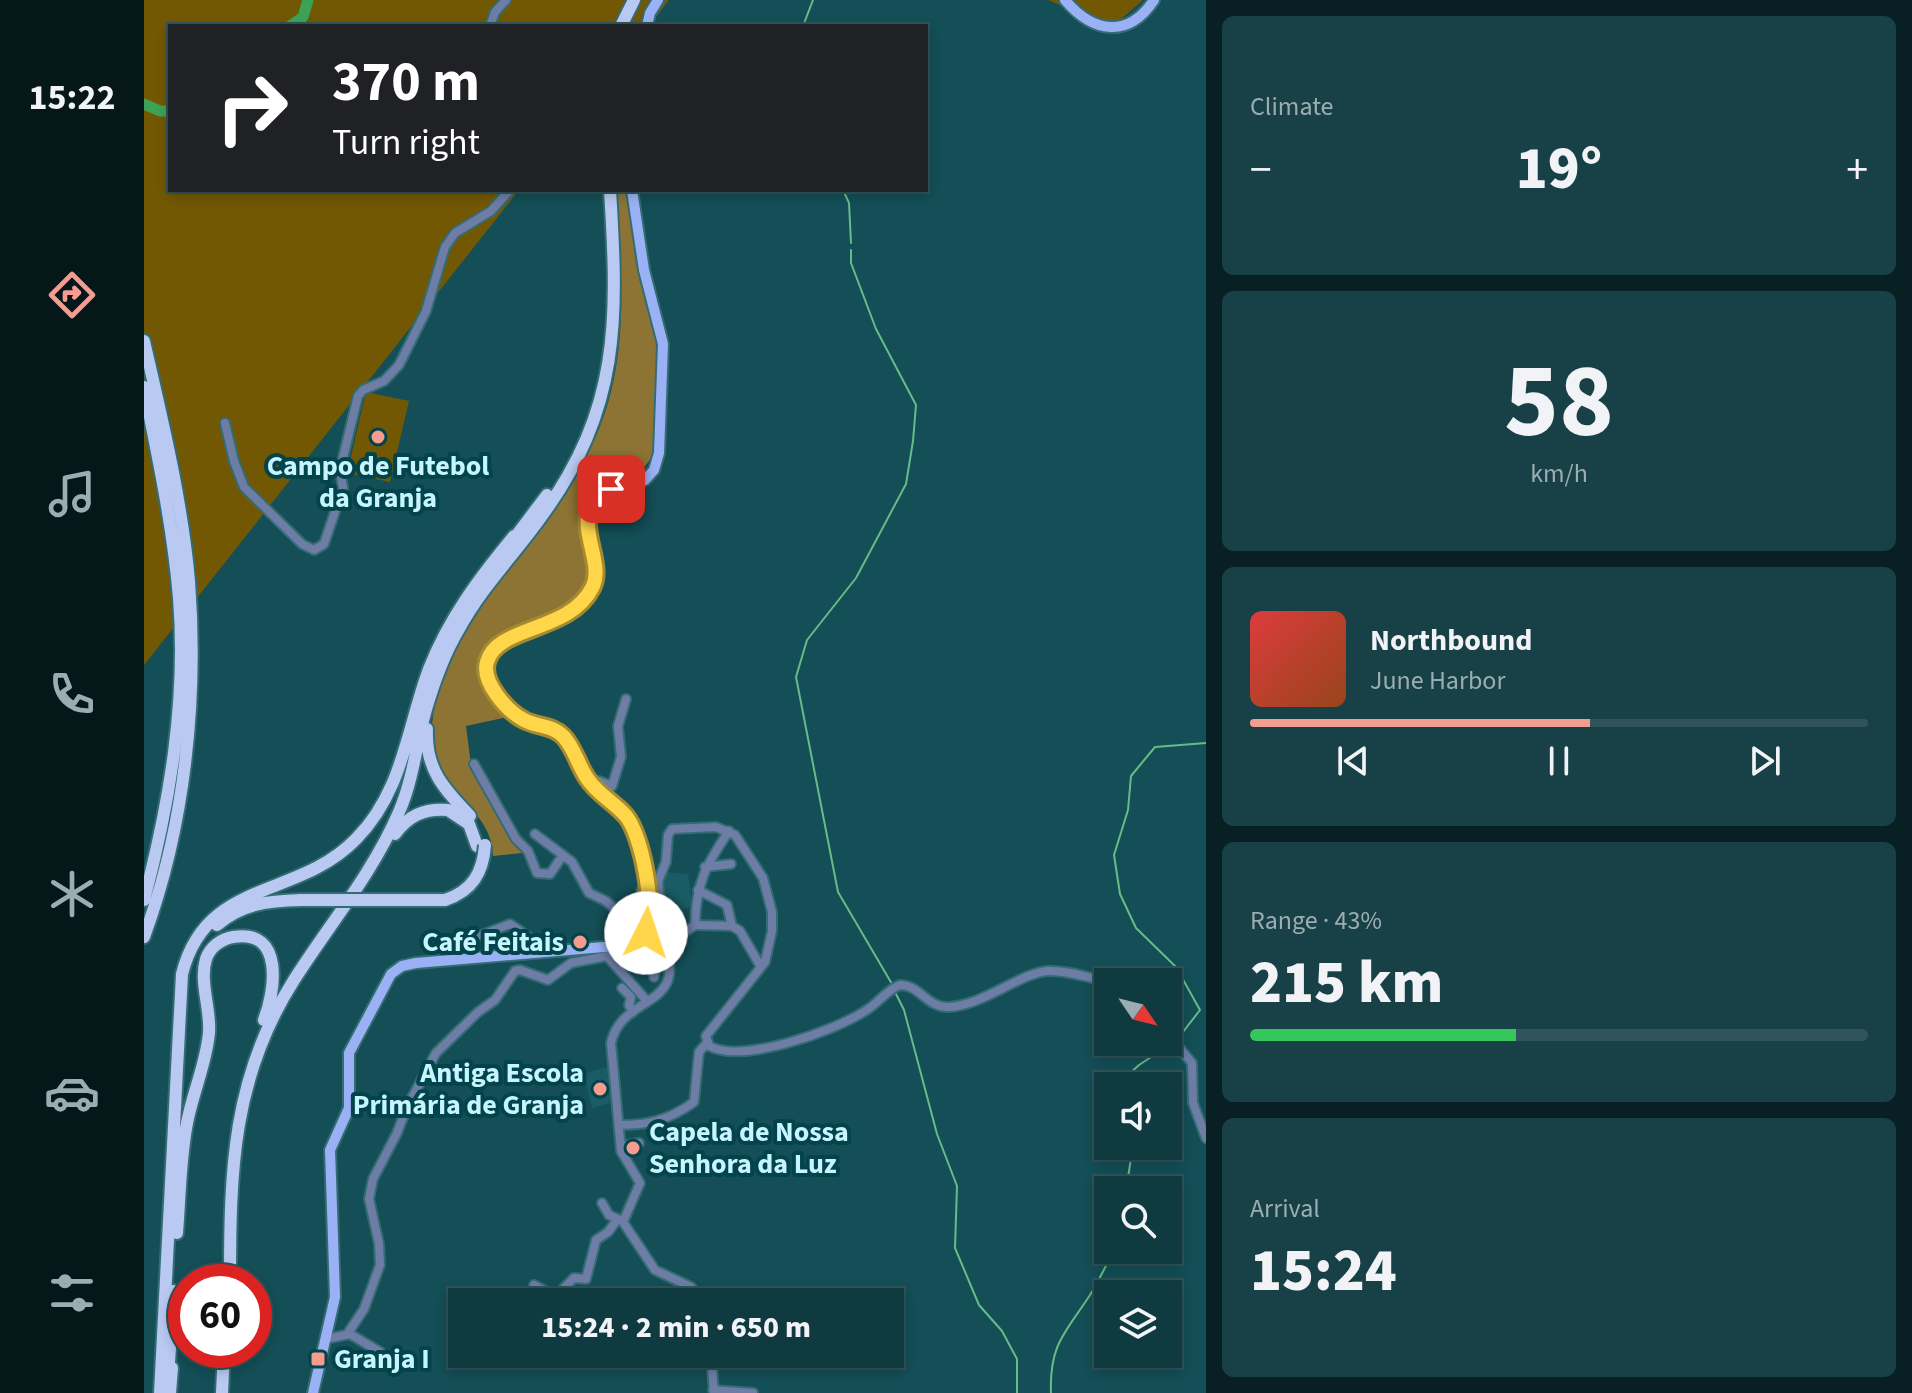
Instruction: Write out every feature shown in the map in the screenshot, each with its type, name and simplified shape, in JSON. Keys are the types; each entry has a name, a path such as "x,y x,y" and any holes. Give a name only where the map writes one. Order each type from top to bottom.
{"highway":[{"path":"625,24 632,0"},
{"path":"225,1238 226,1188 234,1122 253,1053 266,1022 313,943 377,847 392,816 428,682 453,627 478,587 572,461 591,416 606,361 610,309 607,192"},
{"path":"228,1264 230,1188 238,1116 261,1043 276,1011 367,872 401,809 435,683 458,629 568,476 596,417 611,362 615,309 607,192"},
{"path":"144,341 182,533 189,580 191,653 189,716 182,781 170,849 144,937"},
{"path":"144,387 174,549 180,654 172,774 144,900"},
{"path":"171,1264 182,974 194,940 228,905 306,875 329,862 355,841 376,816 399,773 426,678 453,618 484,572 544,499"},
{"path":"222,911 265,896 445,900 473,883 481,870 481,846 473,819 440,785 428,758 426,732 435,683"},
{"path":"315,948 409,818 426,810 448,810 469,824 481,846"},
{"path":"181,1176 180,1137 193,959 211,930 227,917 247,906 303,897"},
{"path":"171,1264 187,1123 209,1038 205,962 217,944 228,938 248,938 258,942 269,954 274,969 274,986 233,1114 224,1178 226,1264"},
{"path":"168,1321 168,1393"},
{"path":"158,1393 166,1358"},
{"path":"222,1393 225,1368"},
{"path":"228,1368 229,1393"}],"main road":[{"path":"1065,0 1082,17 1112,27 1136,21 1154,0"},
{"path":"313,1393 336,1293 330,1148 349,1108 348,1064 351,1046 394,971 407,965 630,945 646,933 654,912 631,823 587,779 562,735 523,719 503,700 486,675 492,652 506,639 565,617 585,598 595,579 587,536 594,504 606,492 645,480 654,470 659,457 662,340 644,270 632,192"}],"street":[{"path":"491,24 495,12 506,0"},
{"path":"225,423 244,487 302,544 314,550 324,544 341,498 340,470 358,396 363,390 384,381 399,365 426,311 445,247 455,233 491,211 508,192"},
{"path":"601,795 599,780 612,786 621,757 618,726 626,699"},
{"path":"474,764 516,839 528,851 537,873 550,874 563,855"},
{"path":"534,1285 553,1295 574,1278 585,1279 596,1240 620,1220 640,1183 621,1146 611,1043 614,1033 633,1012 662,992 670,981 666,946 654,912 660,901 658,884 666,860 669,831 713,827 729,831 739,839 767,886 773,927 761,967 707,1034 707,1043 699,1052 694,1102 668,1118 651,1124 619,1125"},
{"path":"695,925 698,890 705,867 729,831"},
{"path":"535,834 573,864 589,893 606,901 627,918 635,917 640,910 641,891 646,882"},
{"path":"705,867 731,864"},
{"path":"698,890 727,905 732,926"},
{"path":"479,936 510,924 550,952"},
{"path":"666,946 695,925 732,926 741,932 761,967"},
{"path":"646,933 656,963 654,977"},
{"path":"574,950 584,956 607,956 647,1001"},
{"path":"326,1339 348,1333 364,1309 380,1265 379,1244 369,1199 371,1185 436,1053 478,1012 495,1000 515,971 522,970 548,980 571,963 607,956"},
{"path":"707,1043 715,1049 740,1052 775,1046 857,1016 900,985 912,987 932,1004 948,1007 994,994 1044,972 1094,980"},
{"path":"622,988 631,997 629,1004 633,1012"},
{"path":"1182,1052 1192,1063 1194,1110 1206,1138"},
{"path":"621,1146 639,1143"},
{"path":"602,1203 608,1214 620,1220 655,1270 692,1288"},
{"path":"348,1333 380,1352"},
{"path":"712,1368 714,1391 753,1393"}],"shaded area":[{"path":"144,0 669,0 651,24 168,24 168,192 517,192 144,665"},
{"path":"1048,0 1143,0 1112,27"},
{"path":"616,192 627,192 639,278 658,342 654,454 643,469 600,489 587,503 580,535 589,581 576,601 570,608 507,636 483,655 480,668 484,683 512,716 466,726 471,765 522,853 493,856 482,821 447,783 432,749 432,724 440,684 455,647 475,613 548,515 591,447 613,385 618,353 620,256"},
{"name":"Campo de Futebol da Granja","path":"366,392 409,401 390,482 347,473"},
{"path":"665,872 688,874 693,906 673,913 671,909 661,911 660,883"},
{"name":"Antiga Escola Primária de Granja","path":"606,1067 610,1071 615,1102 592,1108 584,1074"}],"waterway":[{"path":"293,24 303,17 308,0"},
{"path":"804,24 813,0"},
{"path":"144,104 168,111"},
{"path":"844,192 849,203 851,243"},
{"path":"851,250 851,263 876,329 916,405 913,441 906,484 856,578 807,640 796,677 838,892 892,984"},
{"path":"1177,968 1136,928 1120,894 1114,855 1128,810 1131,776 1155,747 1206,743"},
{"path":"1182,978 1200,1010 1182,1033"},
{"path":"895,992 904,1010 937,1134 957,1186 955,1248 979,1305 1002,1331 1017,1359 1017,1393"},
{"path":"1131,1072 1153,1056"},
{"path":"1128,1176 1131,1160"},
{"path":"1051,1393 1056,1350 1107,1264"}],"place":[{"name":"Campo de Futebol da Granja","path":"378,437"},
{"name":"Café Feitais","path":"580,942"},
{"name":"Antiga Escola Primária de Granja","path":"600,1089"},
{"name":"Capela de Nossa Senhora da Luz","path":"633,1148"},
{"name":"Granja I","path":"318,1359"}],"route":[{"path":"611,489 595,502 588,520 588,542 596,571 590,592 565,617 501,642 487,661 486,672 492,687 517,715 562,735 590,783 629,820 636,837 650,901 646,933"}]}
